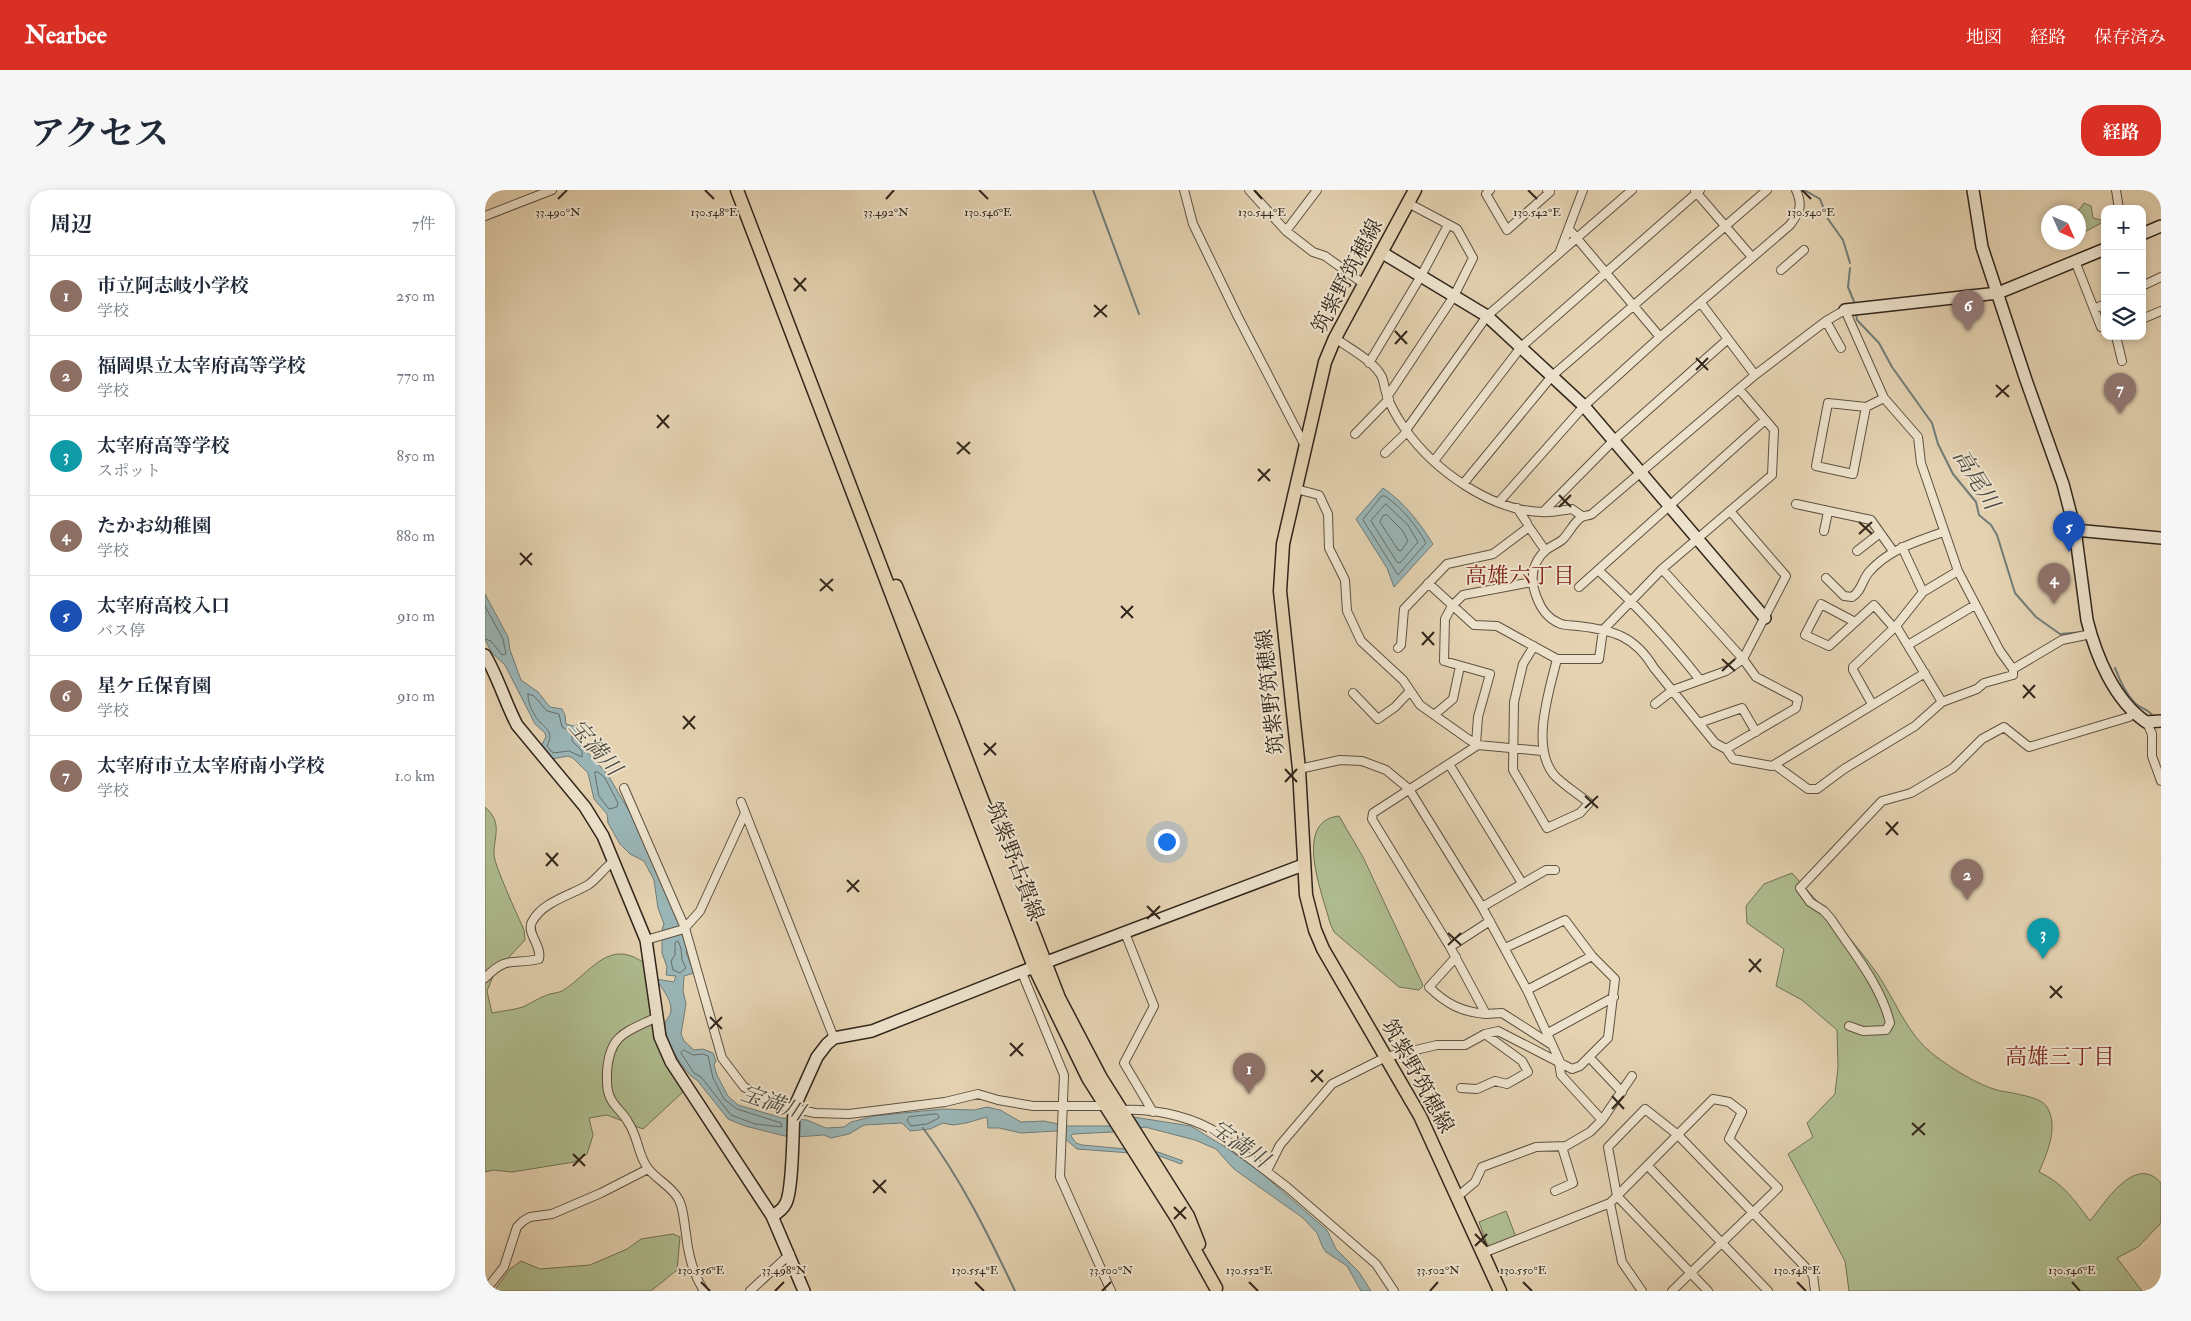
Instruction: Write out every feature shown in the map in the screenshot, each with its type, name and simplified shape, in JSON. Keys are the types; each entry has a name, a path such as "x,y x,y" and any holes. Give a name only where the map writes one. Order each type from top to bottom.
{"main road":[{"name":"筑紫野古賀線","path":"737,190 826,425 918,638 1067,1039 1104,1106 1119,1115"},
{"name":"筑紫野筑穂線","path":"1415,190 1363,284 1335,338 1325,362 1283,544 1280,591 1299,769 1306,895 1315,930 1323,949 1420,1116 1500,1291"},
{"name":"筑紫野古賀線","path":"1039,965 1079,1036 1119,1115 1145,1158 1188,1216 1217,1289"}],"street":[{"path":"485,216 552,190"},
{"path":"1184,190 1193,224 1238,318 1305,446"},
{"path":"1249,190 1285,230 1313,252 1325,256 1363,284"},
{"path":"1285,230 1317,190"},
{"path":"1490,190 1486,194 1507,230 1549,192 1547,190"},
{"path":"1560,252 1583,190"},
{"path":"1385,454 1406,431 1487,316 1632,190"},
{"path":"1463,484 1552,376 1724,225 1767,190"},
{"path":"1499,502 1584,406 1660,337 1791,225 1799,213 1801,202 1796,190"},
{"path":"1973,190 1981,247 2026,380 2055,456 2075,530 2091,634 2105,670 2118,692 2134,712 2147,723 2153,734 2152,756 2161,781"},
{"path":"2116,190 2118,205"},
{"path":"1434,461 1521,347 1607,273 1697,191 1753,257"},
{"path":"1355,434 1388,398 1453,296 1473,258 1457,229 1408,203"},
{"path":"1369,363 1421,276 1448,225"},
{"path":"2146,232 2161,226"},
{"path":"1569,229 1635,305 1660,337"},
{"path":"1781,270 1804,250"},
{"path":"1925,672 1775,765 1733,759 1726,750 1715,743 1654,668 1648,657 1635,644 1618,634 1560,624 1549,617 1538,602 1532,582 1535,565 1545,550 1562,540 1582,516 1593,514 1755,375 1826,321 1845,310 1998,294 2103,250"},
{"path":"1381,252 1487,316 1584,406 1696,540 1765,618"},
{"path":"2075,262 2101,326"},
{"path":"2146,284 2161,277"},
{"path":"1701,303 1755,375"},
{"path":"2094,309 2101,306"},
{"path":"1775,765 1808,789 1817,789 1844,769 1915,726 1943,702 1977,688 1984,683 2013,675 2013,669 1999,651 1958,571 1943,532 1921,463 1918,437 1884,398 1845,310"},
{"path":"2146,317 2161,311"},
{"path":"1826,321 1841,348"},
{"path":"1335,338 1369,363 1381,376 1388,398 1406,431 1434,461 1463,484 1499,502 1517,508 1543,512 1573,508 1582,516"},
{"path":"1543,512 1613,441 1728,339"},
{"path":"2117,340 2123,361"},
{"path":"1428,583 1474,624 1497,626 1557,659 1599,659 1603,630 1631,600 1662,570 1772,475 1773,430 1739,389"},
{"path":"1866,407 1853,474 1816,466 1828,402 1866,407 1884,398"},
{"path":"1579,588 1765,420"},
{"path":"1296,489 1319,495 1328,514 1329,548 1345,580 1347,611 1361,641 1403,680 1420,705 1450,728 1477,744 1542,751"},
{"path":"1796,504 1871,520 1893,550"},
{"path":"1517,508 1527,523"},
{"path":"1655,704 1673,690 1726,671 1743,658 1786,576 1729,511"},
{"path":"1824,531 1828,512"},
{"path":"1398,648 1401,644 1404,608 1447,564 1493,554 1529,527 1545,550"},
{"path":"2075,530 2161,538"},
{"path":"1857,551 1880,532"},
{"path":"1826,578 1844,596 1852,597 1859,590 1868,573 1893,550 1943,532"},
{"path":"1902,547 1923,592"},
{"path":"1598,570 1631,600 1669,640 1700,680"},
{"path":"1662,570 1743,658 1756,677 1798,699 1796,708 1726,750"},
{"path":"1872,704 1853,667 1895,627 1923,592 1958,571"},
{"path":"1477,744 1478,717 1490,674 1444,661 1445,619 1452,606 1463,595 1532,582"},
{"path":"1855,622 1821,604 1805,635 1829,646 1874,605 1908,644 1943,702"},
{"path":"1908,644 1975,605"},
{"path":"2013,669 2062,640 2091,634"},
{"path":"1534,646 1523,664 1514,702 1513,770 1547,828 1580,813 1589,803 1555,776 1542,751 1546,703 1557,659"},
{"path":"485,655 499,680 517,725 585,807 603,836 647,940 660,1037 671,1062 772,1216 790,1254 804,1291"},
{"path":"1434,715 1453,699 1461,666"},
{"path":"1353,693 1378,719 1395,707 1410,691"},
{"path":"1699,723 1742,708 1756,732"},
{"path":"1849,1026 1863,1032 1887,1030 1890,1023 1887,1010 1875,986 1831,919 1824,911 1810,902 1799,888 1883,801 1911,793 1953,768 1982,739 2004,727 2029,747 2129,716 2134,712"},
{"path":"2147,723 2161,721"},
{"path":"1477,744 1373,813 1372,819 1450,946 1486,1014"},
{"path":"1299,769 1340,760 1363,761 1387,770 1409,789 1482,907 1505,948 1548,1033 1560,1063 1561,1075 1602,1120"},
{"path":"1449,764 1522,883"},
{"path":"624,788 684,928 722,1058 745,1087 777,1105 815,1113 849,1114 945,1102 978,1094 998,1100 1033,1106 1063,1108 1104,1106"},
{"path":"741,802 834,1038"},
{"path":"647,940 684,928 700,911 745,813"},
{"path":"485,978 496,967 514,961 539,959 541,951 531,931 532,922 542,911 562,897 589,884 614,861"},
{"path":"772,1216 778,1213 786,1202 791,1162 794,1110 817,1057 834,1038 872,1031 1039,965 1303,865"},
{"path":"1482,907 1546,870 1555,870"},
{"path":"1267,1171 1280,1145 1332,1084 1386,1057 1437,1045 1465,1045 1485,1034 1498,1031 1569,1068 1576,1068 1589,1057 1608,1038 1615,980 1592,956 1565,920 1505,948"},
{"path":"1450,946 1490,921"},
{"path":"1125,932 1154,1006 1124,1063 1153,1112"},
{"path":"1527,990 1592,956"},
{"path":"1456,957 1429,987 1441,999 1469,1013 1502,1013 1553,1046"},
{"path":"1022,973 1064,1075 1060,1177 1111,1291"},
{"path":"1548,1033 1614,997"},
{"path":"657,1017 623,1034 612,1045 608,1060 607,1079 609,1094 628,1121 638,1141 640,1152 648,1169 673,1191 679,1200 683,1212 688,1251 694,1271 705,1291"},
{"path":"1461,1088 1477,1089 1495,1081 1507,1084 1528,1072 1522,1060 1485,1034"},
{"path":"1589,1057 1621,1092"},
{"path":"1457,1197 1475,1182 1482,1167 1536,1147 1562,1147 1589,1132 1602,1120 1632,1076"},
{"path":"1483,1253 1610,1203 1713,1099 1729,1102 1742,1112 1729,1138 1778,1188 1751,1212 1673,1291"},
{"path":"1119,1115 1132,1109 1178,1116 1201,1123 1228,1140 1377,1264 1394,1291"},
{"path":"1708,1291 1617,1196 1608,1146 1645,1109 1678,1135 1813,1275 1815,1291"},
{"path":"1555,1191 1573,1183 1562,1147"},
{"path":"1648,1166 1768,1291"},
{"path":"485,1291 504,1267 517,1227 523,1221 530,1217 552,1214 601,1194 648,1169"},
{"path":"1610,1203 1621,1262 1642,1291"},
{"path":"750,1291 790,1254"}],"green space":[{"path":"2084,203 2091,206 2093,218 2101,220 2101,223 2086,231 2086,205 2083,205"},
{"path":"485,807 491,813 496,824 495,860 524,930 525,940 495,972 487,991 492,1013 523,1007 544,996 562,991 600,961 610,956 620,954 631,956 644,963 657,1046 684,1091 643,1129 607,1115 589,1118 593,1135 587,1154 574,1162 512,1172 493,1170 485,1172"},
{"path":"1339,816 1363,857 1422,983 1423,986 1419,990 1399,987 1334,932 1317,878 1314,845 1317,831 1325,821"},
{"path":"1792,873 1876,972 1909,1027 1925,1047 1948,1065 1990,1088 2032,1098 2044,1103 2050,1115 2052,1131 2051,1140 2039,1172 2062,1187 2090,1221 2112,1193 2131,1177 2141,1174 2151,1175 2161,1183 2161,1223 2138,1247 2117,1258 2142,1291 1849,1291 1845,1261 1788,1154 1813,1137 1807,1123 1835,1094 1838,1067 1837,1030 1802,1000 1776,986 1784,949 1747,923 1746,906 1764,884"},
{"path":"1506,1211 1516,1237 1492,1247 1487,1244 1479,1222"},
{"path":"673,1234 680,1237 677,1270 651,1291 494,1291 510,1269 521,1261 540,1269 590,1265 627,1249 641,1239"}],"water":[{"path":"1383,488 1411,513 1433,544 1394,587 1387,568 1356,519"},
{"path":"485,594 508,637 510,650 521,680 538,692 550,707 562,709 566,724 577,725 580,731 576,739 608,775 632,816 678,920 686,952 694,973 684,976 683,991 686,1004 681,1034 684,1041 694,1050 703,1049 713,1053 716,1061 714,1065 717,1075 728,1096 738,1105 782,1118 807,1120 826,1128 844,1127 851,1122 874,1116 942,1109 974,1110 987,1107 1000,1110 1021,1122 1044,1121 1068,1126 1110,1126 1133,1117 1191,1126 1258,1170 1327,1230 1336,1249 1359,1272 1371,1291 1361,1291 1347,1266 1326,1252 1317,1233 1303,1218 1234,1169 1216,1149 1195,1140 1145,1127 1113,1132 1073,1134 1071,1136 1076,1143 1082,1145 1158,1152 1183,1161 1181,1164 1157,1155 1077,1149 1056,1131 1021,1133 999,1128 988,1128 987,1117 966,1123 953,1125 943,1123 930,1129 910,1131 902,1123 864,1125 849,1134 831,1138 824,1135 785,1136 745,1126 728,1119 697,1080 681,1064 667,1038 665,1024 671,1012 671,1006 656,979 674,982 676,976 666,975 667,967 662,953 662,930 664,924 658,908 654,880 644,861 630,854 620,844 608,823 607,814 594,799 588,773 573,758 568,756 552,759 541,746 546,737 545,733 535,724 505,665 492,653 485,640"}],"waterway":[{"path":"1093,190 1139,314"},
{"name":"高尾川","path":"1804,190 1820,199 1828,219 1843,240 1850,263"},
{"name":"高尾川","path":"1850,268 1848,287 1855,304"},
{"name":"高尾川","path":"1856,314 1857,320 1879,343 1892,367 1932,423 1938,444 1953,474 1976,502 1979,515 1991,525 1997,535 2015,593 2036,617 2060,634 2083,632"},
{"path":"2115,668 2132,700 2153,716"},
{"path":"923,1128 962,1187 1015,1291"}],"place":[{"name":"星ケ丘保育園","path":"1968,331"},
{"name":"太宰府市立太宰府南小学校","path":"2120,414"},
{"name":"太宰府高校入口","path":"2069,552"},
{"name":"たかお幼稚園","path":"2054,604"},
{"name":"福岡県立太宰府高等学校","path":"1967,900"},
{"name":"太宰府高等学校","path":"2043,959"},
{"name":"市立阿志岐小学校","path":"1249,1094"}],"district":[{"name":"高雄六丁目","path":"1520,575"},
{"name":"高雄三丁目","path":"2060,1056"}],"water label":[{"name":"宝満川","path":"596,747"},
{"name":"宝満川","path":"773,1102"},
{"name":"宝満川","path":"1240,1143"}]}
